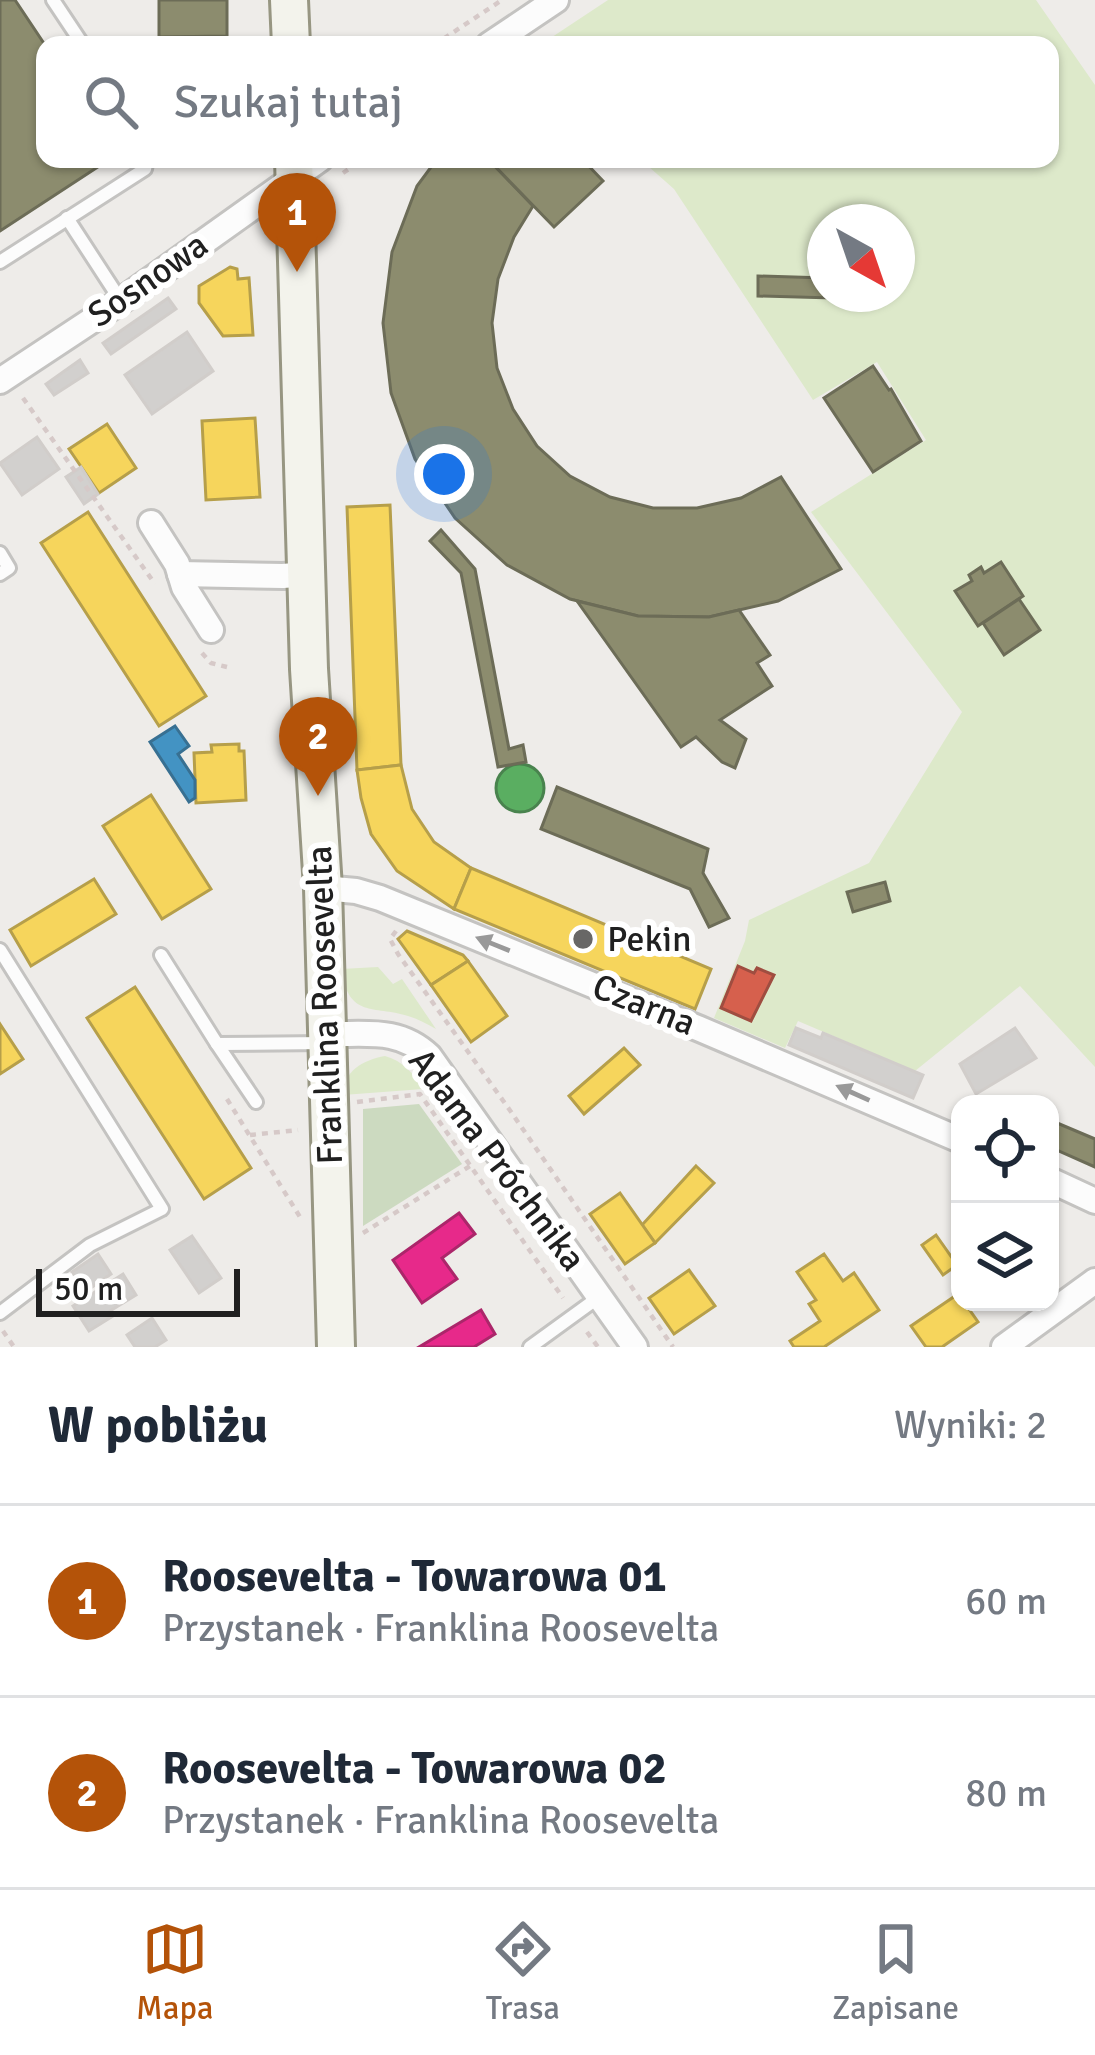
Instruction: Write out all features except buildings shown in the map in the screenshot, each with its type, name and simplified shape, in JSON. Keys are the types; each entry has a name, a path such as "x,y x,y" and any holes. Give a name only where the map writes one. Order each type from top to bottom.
{"street":[{"path":"289,0 291,36"},
{"path":"502,36 556,0"},
{"name":"Sosnowa","path":"8,385 312,168"},
{"name":"Franklina Roosevelta","path":"312,168 306,574 323,888 336,1347"},
{"path":"151,523 181,574 202,635"},
{"path":"181,574 306,574"},
{"name":"Czarna","path":"323,888 356,891 402,908 951,1136"},
{"name":"Adama Próchnika","path":"326,1039 400,1037 429,1056 635,1347"},
{"path":"1059,1184 1095,1201"},
{"path":"1004,1347 1095,1281"}],"lane":[{"path":"53,0 76,36"},
{"path":"0,262 145,168"},
{"path":"68,218 121,301"},
{"path":"0,553 9,568 0,574"},
{"path":"0,950 162,1209 90,1245 0,1313"},
{"path":"161,956 256,1102"},
{"path":"217,1044 326,1039"},
{"path":"530,1347 599,1297"}],"path":[{"path":"448,36 502,0"},
{"path":"8,385 156,587"},
{"path":"202,635 211,664 227,667"},
{"path":"402,908 407,925 390,936 393,947 673,1347"},
{"path":"420,1094 598,1347"},
{"path":"227,1099 309,1232"},
{"path":"250,1135 304,1130"},
{"path":"356,1237 470,1166"},
{"path":"0,1326 14,1347"}],"green space":[{"path":"608,0 1036,0 1095,85 1095,1067 1020,986 915,1071 798,1021 785,1048 714,1018 749,920 869,863 962,712 811,512 926,440 877,362 813,400 674,189 650,168 1059,168 1059,36 554,36"},
{"path":"378,967 393,984 402,979 436,1029 408,1016 356,1003 341,969"},
{"path":"385,1056 407,1068 423,1089 343,1095 346,1079 356,1068"},
{"path":"419,1104 462,1164 363,1226 363,1109"}],"place":[{"name":"Roosevelta - Towarowa 01","path":"297,272"},
{"name":"Roosevelta - Towarowa 02","path":"318,796"},
{"name":"Pekin","path":"583,939"}]}
